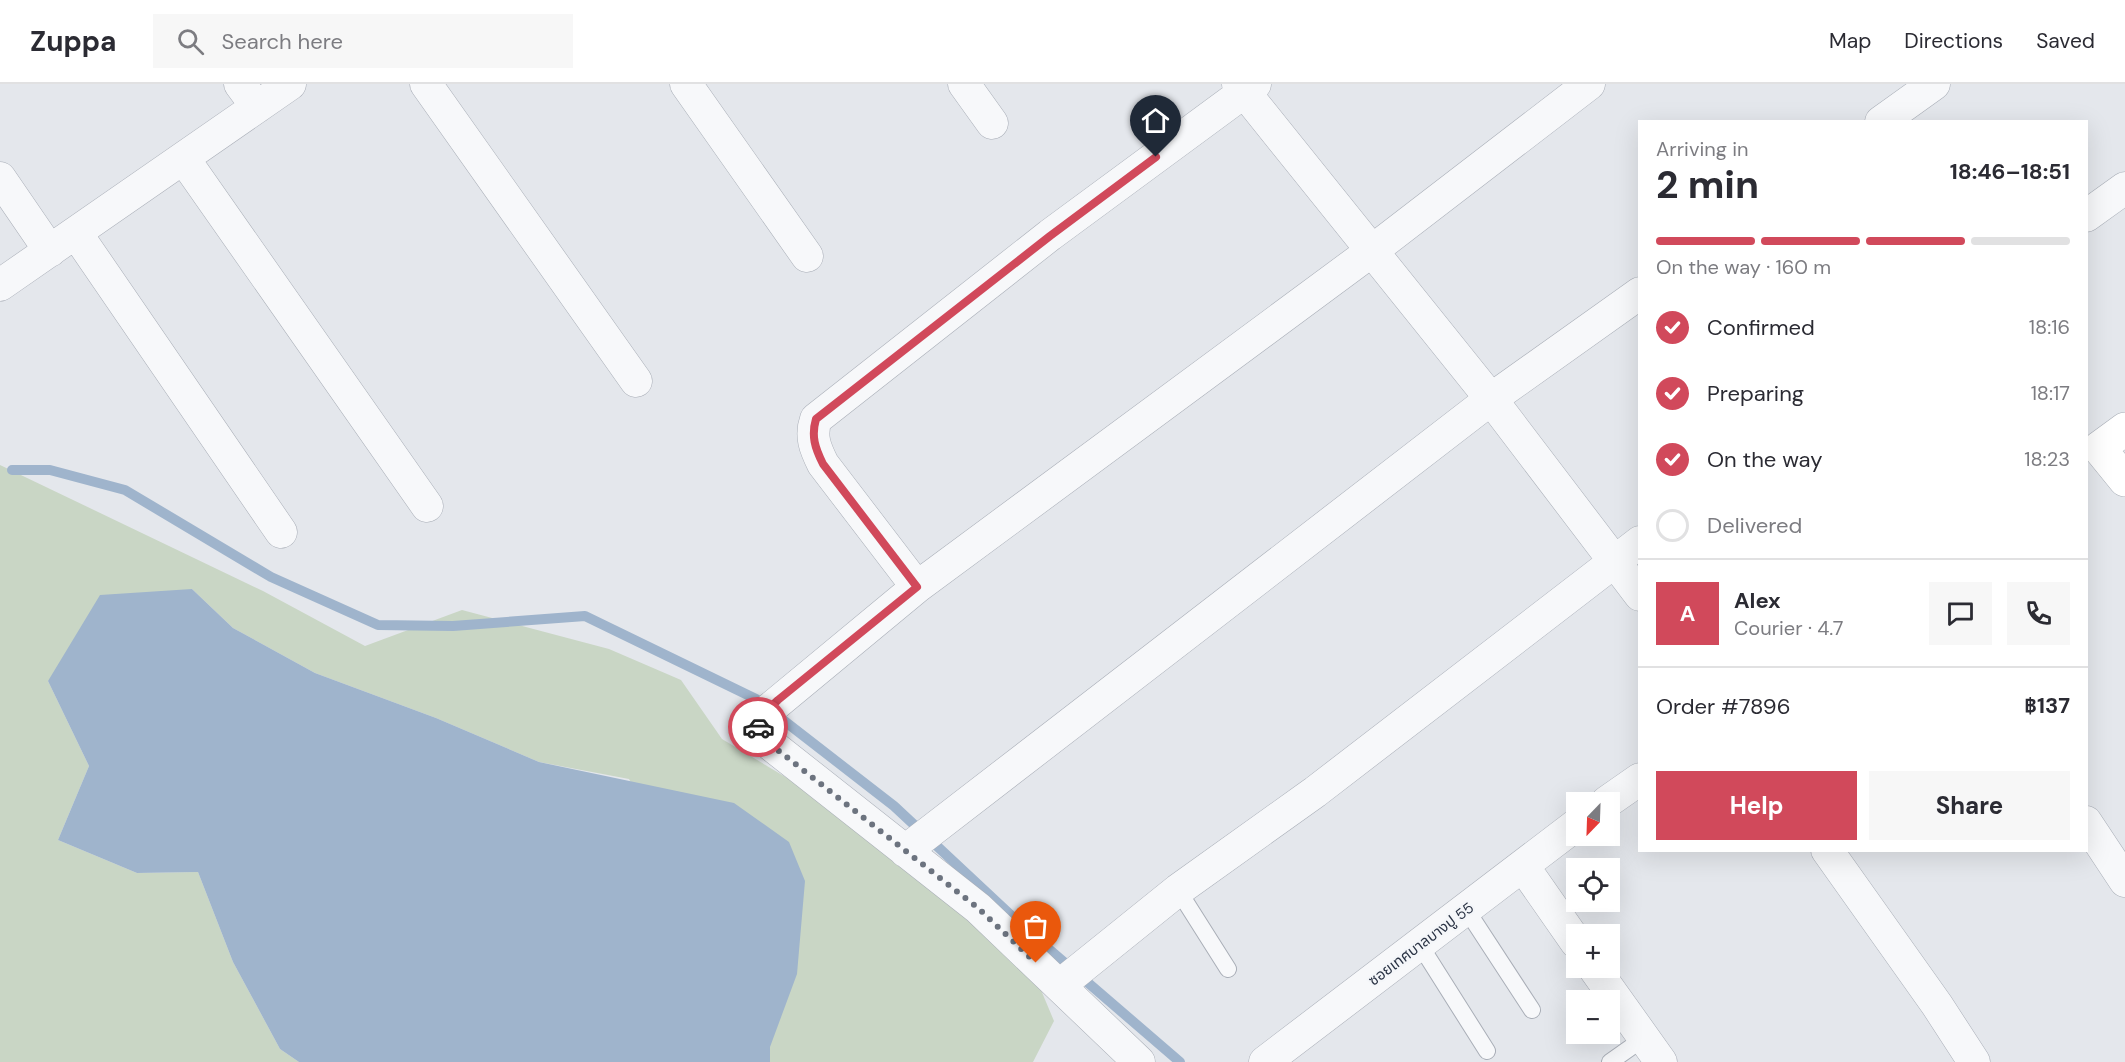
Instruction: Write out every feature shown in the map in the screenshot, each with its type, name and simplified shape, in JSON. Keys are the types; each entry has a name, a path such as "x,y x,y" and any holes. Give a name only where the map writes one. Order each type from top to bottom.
{"street":[{"path":"0,285 184,159 249,95 290,84"},
{"path":"426,84 636,381"},
{"path":"686,84 807,256"},
{"path":"964,84 992,123"},
{"path":"1139,1062 1065,981 978,908 916,841 765,740 757,725 769,709 917,587 1373,250 1588,84"},
{"path":"1884,120 1934,84"},
{"path":"917,587 823,464 814,447 812,431 816,419 1041,243 1246,87 1491,399 1638,592"},
{"path":"184,159 427,506"},
{"path":"0,178 50,251"},
{"path":"2088,215 2125,188"},
{"path":"76,233 282,532"},
{"path":"916,841 1491,399 1638,294"},
{"path":"2104,444 2125,480"},
{"path":"1065,981 1178,890 1315,792 1638,543"},
{"path":"1620,793 1638,780"},
{"path":"2088,825 2125,881"},
{"name":"ซอยเทศบาลบางปู 55","path":"1266,1062 1566,833"},
{"path":"1828,852 1937,1005 1974,1062"},
{"path":"1522,866 1566,928"},
{"path":"1601,978 1652,1050"}],"lane":[{"path":"1178,890 1228,969"},
{"path":"1466,909 1532,1010"},
{"path":"1420,945 1487,1051"},
{"path":"1610,1062 1652,1050"}],"green space":[{"path":"0,465 263,591 365,646 462,610 609,649 681,680 722,739 891,840 1025,952 1054,1021 1033,1062 770,1062 770,1047 629,779 539,762 436,718 315,673 233,628 192,589 48,681 89,766 58,840 137,873 198,872 233,962 280,1049 299,1062 0,1062"}],"water":[{"path":"192,589 233,628 315,673 436,718 539,762 734,803 789,842 805,881 797,974 770,1047 770,1062 299,1062 280,1049 233,962 198,872 137,873 58,840 89,766 48,681 100,595"}],"waterway":[{"path":"12,470 50,470 125,490 271,577 378,625 453,626 585,616 756,699 894,806 1029,932 1180,1062"}],"way so far":[{"path":"758,727 765,740 978,908 1036,963"}],"route":[{"path":"758,727 760,717 778,700 917,587 823,464 814,447 812,431 816,419 828,407 1156,157"}]}
